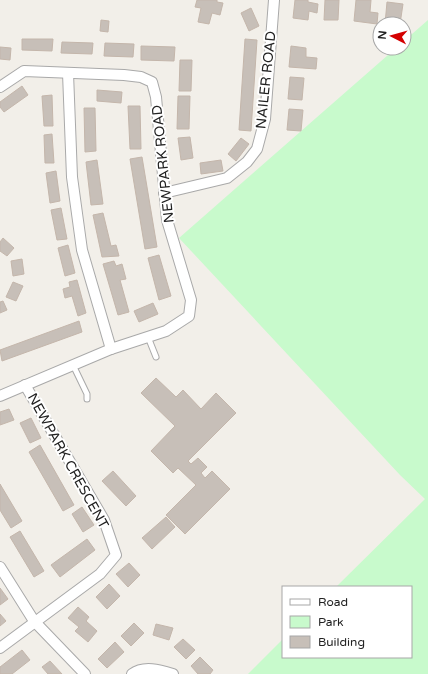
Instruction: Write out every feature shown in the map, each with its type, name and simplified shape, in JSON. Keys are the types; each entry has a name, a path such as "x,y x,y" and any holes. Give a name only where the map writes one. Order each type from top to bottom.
{"street":[{"name":"NAILER ROAD","path":"164,193 227,178 247,162 257,150 265,119 274,0"},
{"name":"NEWPARK ROAD","path":"0,87 24,71 135,76 152,82 156,97 167,220 191,300 189,316 166,331 112,349 0,396"},
{"path":"68,73 72,177 82,250 112,349"},
{"name":"NEWPARK CRESCENT","path":"0,648 34,621 100,574 116,555 104,520 25,386"},
{"path":"0,567 34,621 85,674"},
{"path":"132,674 135,671 155,668 173,674"}],"lane":[{"path":"148,337 156,357"},
{"path":"73,366 87,394 87,399"}],"green space":[{"path":"428,20 428,674 248,674 282,640 282,658 412,658 412,586 337,586 425,499 400,475 179,238 387,56 412,56 412,34"}],"building":[{"path":"197,0 217,0 217,2 223,3 220,15 212,13 209,24 198,22 201,8 195,7"},
{"path":"295,0 308,0 308,2 318,4 317,13 309,11 308,20 293,18"},
{"path":"325,0 339,0 338,20 324,20"},
{"path":"356,0 371,0 370,12 378,13 378,16 372,16 372,23 354,21"},
{"path":"387,2 403,4 401,16 386,16"},
{"path":"251,8 259,26 249,31 241,13"},
{"path":"101,20 109,21 108,32 100,31"},
{"path":"22,39 53,39 52,51 22,50"},
{"path":"245,39 257,40 251,131 239,130"},
{"path":"62,42 93,43 92,54 61,53"},
{"path":"105,43 134,44 133,57 104,56"},
{"path":"141,46 175,47 174,61 141,60"},
{"path":"291,46 306,48 306,57 317,58 316,69 289,67"},
{"path":"0,47 11,48 10,60 0,59"},
{"path":"180,60 192,60 191,91 179,91"},
{"path":"290,77 304,78 302,100 288,99"},
{"path":"22,86 28,95 4,112 0,107 0,102"},
{"path":"97,90 122,92 121,103 97,101"},
{"path":"52,95 53,126 44,126 42,96"},
{"path":"178,96 190,96 189,129 177,129"},
{"path":"128,106 140,106 141,149 130,149"},
{"path":"84,108 95,108 96,151 85,152"},
{"path":"289,109 303,110 301,131 287,130"},
{"path":"52,134 54,163 45,163 44,135"},
{"path":"190,137 193,158 181,160 178,138"},
{"path":"241,138 249,144 236,161 228,154"},
{"path":"142,157 157,247 145,249 130,159"},
{"path":"97,160 103,204 91,205 86,162"},
{"path":"221,160 223,171 201,174 200,163"},
{"path":"56,171 60,201 50,203 46,173"},
{"path":"61,208 67,239 57,240 51,210"},
{"path":"103,213 111,246 116,245 119,256 102,257 93,215"},
{"path":"3,238 14,248 7,256 0,251 0,242"},
{"path":"68,245 75,273 65,276 58,248"},
{"path":"159,255 171,296 159,300 148,258"},
{"path":"22,259 24,274 13,276 11,261"},
{"path":"114,261 116,266 122,264 126,279 120,280 129,312 118,315 103,264"},
{"path":"77,280 86,313 78,316 72,296 65,298 63,289 70,287 69,282"},
{"path":"13,282 23,286 16,301 6,297"},
{"path":"3,301 7,310 0,313 0,302"},
{"path":"153,303 158,314 139,322 134,311"},
{"path":"79,321 82,332 2,361 0,350"},
{"path":"156,378 176,397 183,390 201,409 216,393 236,413 188,461 191,464 198,458 207,467 201,473 205,478 212,471 230,489 185,534 166,515 196,485 178,468 173,473 151,451 175,426 141,393"},
{"path":"9,409 14,420 0,425 0,412"},
{"path":"31,418 41,438 30,443 20,423"},
{"path":"40,445 74,505 63,511 29,452"},
{"path":"113,471 136,496 126,506 102,481"},
{"path":"0,484 22,521 11,528 0,510"},
{"path":"82,507 94,525 83,532 72,514"},
{"path":"166,517 175,527 152,549 142,538"},
{"path":"20,531 44,571 34,577 10,537"},
{"path":"87,539 95,550 60,577 51,565"},
{"path":"129,563 140,575 128,587 116,574"},
{"path":"109,584 120,596 107,609 96,597"},
{"path":"0,588 8,599 0,605"},
{"path":"78,607 89,617 86,621 97,631 88,642 75,631 79,627 68,618"},
{"path":"0,614 6,621 0,626"},
{"path":"134,623 144,633 131,646 121,636"},
{"path":"156,624 173,628 169,640 153,635"},
{"path":"183,639 195,650 186,659 174,647"},
{"path":"115,642 124,652 107,668 98,659"},
{"path":"22,650 30,660 12,674 0,674 0,667"},
{"path":"200,657 213,670 210,674 198,674 191,666"},
{"path":"50,661 62,674 48,674 42,667"}]}
